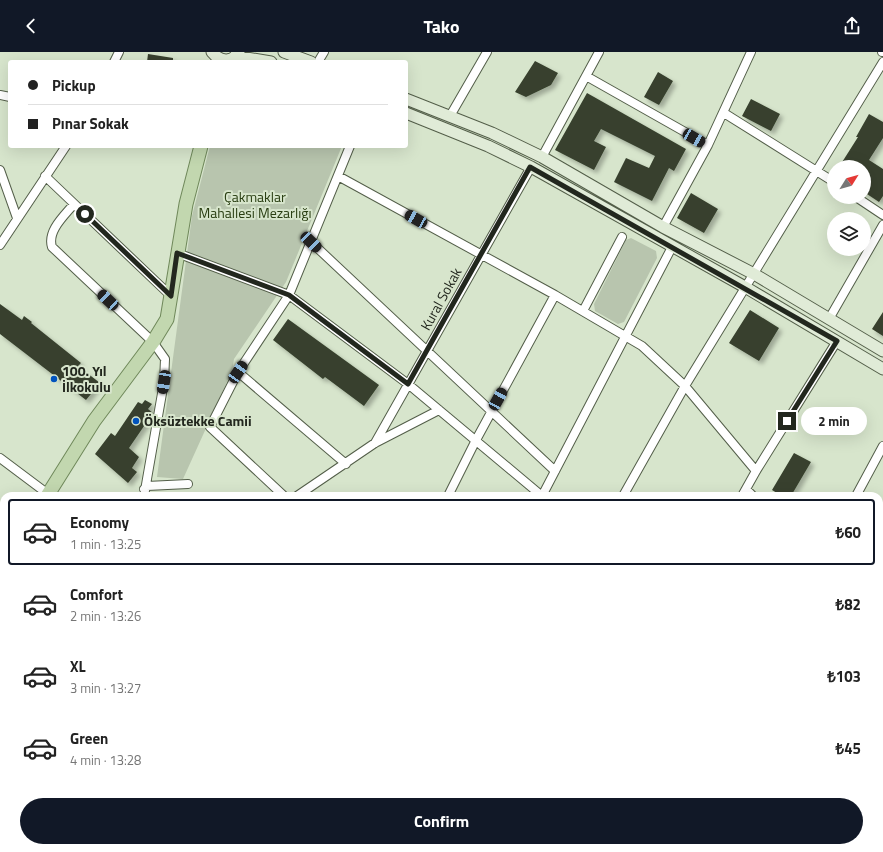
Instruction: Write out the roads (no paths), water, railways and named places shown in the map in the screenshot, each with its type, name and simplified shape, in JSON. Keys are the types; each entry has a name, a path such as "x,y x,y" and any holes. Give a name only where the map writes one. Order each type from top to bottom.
{"main road":[{"path":"284,52 306,60"},
{"path":"215,57 225,60 235,57 257,60"},
{"path":"408,99 492,133 542,157 663,227 754,274 883,351"},
{"path":"408,114 488,146 530,167 745,287 883,369"},
{"path":"49,492 94,421 153,342 167,319 186,204 200,148"}],"street":[{"path":"450,116 487,52"},
{"path":"542,157 599,52"},
{"path":"663,227 724,113 750,54 741,52"},
{"path":"625,492 685,386 883,62"},
{"path":"586,76 708,145"},
{"path":"724,113 827,177"},
{"path":"0,245 65,148"},
{"path":"278,492 210,427 238,372 289,295 349,148"},
{"name":"Kural Sokak","path":"375,443 530,167"},
{"path":"0,170 17,218"},
{"path":"45,176 171,296"},
{"path":"338,176 555,295 642,346 685,386 756,470"},
{"path":"74,204 52,232 50,241 52,247 153,342 164,359 164,382 145,492"},
{"path":"866,204 883,215"},
{"path":"829,319 883,225"},
{"path":"583,311 622,237"},
{"path":"311,242 426,352 555,471"},
{"path":"544,492 672,247"},
{"path":"177,253 289,295 408,384 537,492"},
{"path":"450,492 476,440 555,295"},
{"path":"744,492 756,470 837,341"},
{"path":"238,372 346,464"},
{"path":"303,492 375,443 439,410"},
{"path":"858,492 882,452"},
{"path":"0,458 43,492"},
{"path":"142,492 147,486 188,484"}],"place":[{"name":"100. Yıl İlkokulu","path":"54,379"},
{"name":"Öksüztekke Camii","path":"136,421"}],"park label":[{"name":"Çakmaklar Mahallesi Mezarlığı","path":"255,206"}]}
